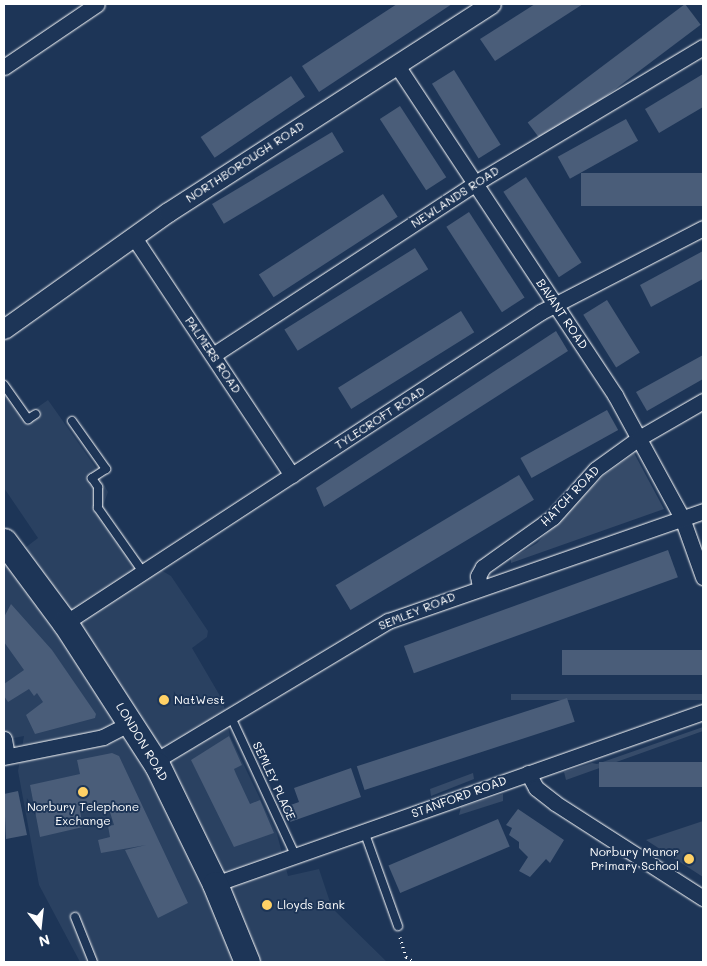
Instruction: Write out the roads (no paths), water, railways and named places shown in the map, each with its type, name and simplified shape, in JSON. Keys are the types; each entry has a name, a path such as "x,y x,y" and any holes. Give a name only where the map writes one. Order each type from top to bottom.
{"highway":[{"name":"LONDON ROAD","path":"4,540 65,623 155,762 215,884 247,962"}],"street":[{"path":"4,67 97,4"},
{"name":"NORTHBOROUGH ROAD","path":"4,329 133,236 491,4"},
{"name":"NEWLANDS ROAD","path":"213,355 476,183 703,47"},
{"name":"BAVANT ROAD","path":"396,64 554,303 639,438 682,518 703,577"},
{"name":"TYLECROFT ROAD","path":"65,623 554,303 703,228"},
{"name":"PALMERS ROAD","path":"133,236 292,475"},
{"name":"HATCH ROAD","path":"480,587 478,576 489,562 547,522 596,468 639,438 703,402"},
{"name":"SEMLEY ROAD","path":"155,762 388,621 480,587 703,511"},
{"name":"STANFORD ROAD","path":"215,884 703,712"},
{"path":"4,739 6,757 103,737 131,723"},
{"path":"528,773 536,788 555,803 703,898"}],"lane":[{"path":"4,386 28,419 36,414"},
{"path":"72,421 106,469 92,478 98,487 98,508 143,572"},
{"name":"SEMLEY PLACE","path":"231,717 295,855"},
{"path":"364,831 398,926"},
{"path":"74,917 93,962"}],"place":[{"name":"NatWest","path":"164,700"},
{"name":"Norbury Telephone Exchange","path":"83,792"},
{"name":"Norbury Manor Primary School","path":"689,859"},
{"name":"Lloyds Bank","path":"267,905"}]}
